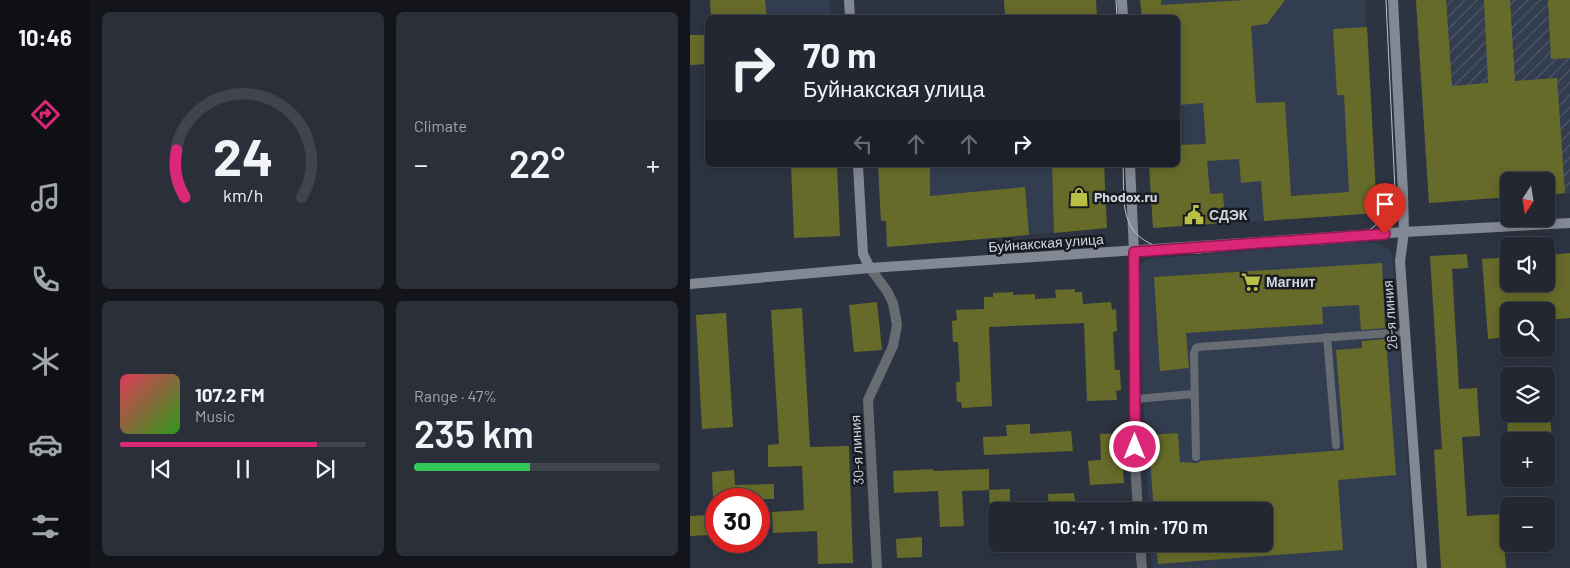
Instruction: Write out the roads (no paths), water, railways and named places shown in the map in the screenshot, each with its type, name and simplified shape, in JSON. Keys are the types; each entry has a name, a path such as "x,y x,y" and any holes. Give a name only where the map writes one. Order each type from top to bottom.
{"street":[{"path":"849,0 850,15"},
{"path":"1122,0 1123,15"},
{"name":"26-я линия","path":"1393,0 1404,232 1400,261 1422,568"},
{"name":"30-я линия","path":"858,167 863,254 893,303 897,325 893,346 868,400 877,568"},
{"path":"1130,167 1134,252 1135,463 1137,502"},
{"name":"Буйнакская улица","path":"690,284 870,268 1134,252 1404,232 1570,223"},
{"path":"1141,552 1142,568"}],"lane":[{"path":"1196,457 1194,353 1196,348 1405,332"},
{"path":"1328,337 1336,445"},
{"path":"1135,399 1194,394"}],"tram line":[{"path":"1116,0 1117,15"},
{"path":"1123,167 1125,208 1128,220 1139,237 1168,250 1199,253 1327,243 1351,239 1366,232 1382,218 1390,205 1395,190 1386,0"}],"place":[{"name":"Phodox.ru","path":"1079,197"},
{"name":"СДЭК","path":"1194,215"},
{"name":"Магнит","path":"1251,282"}]}
